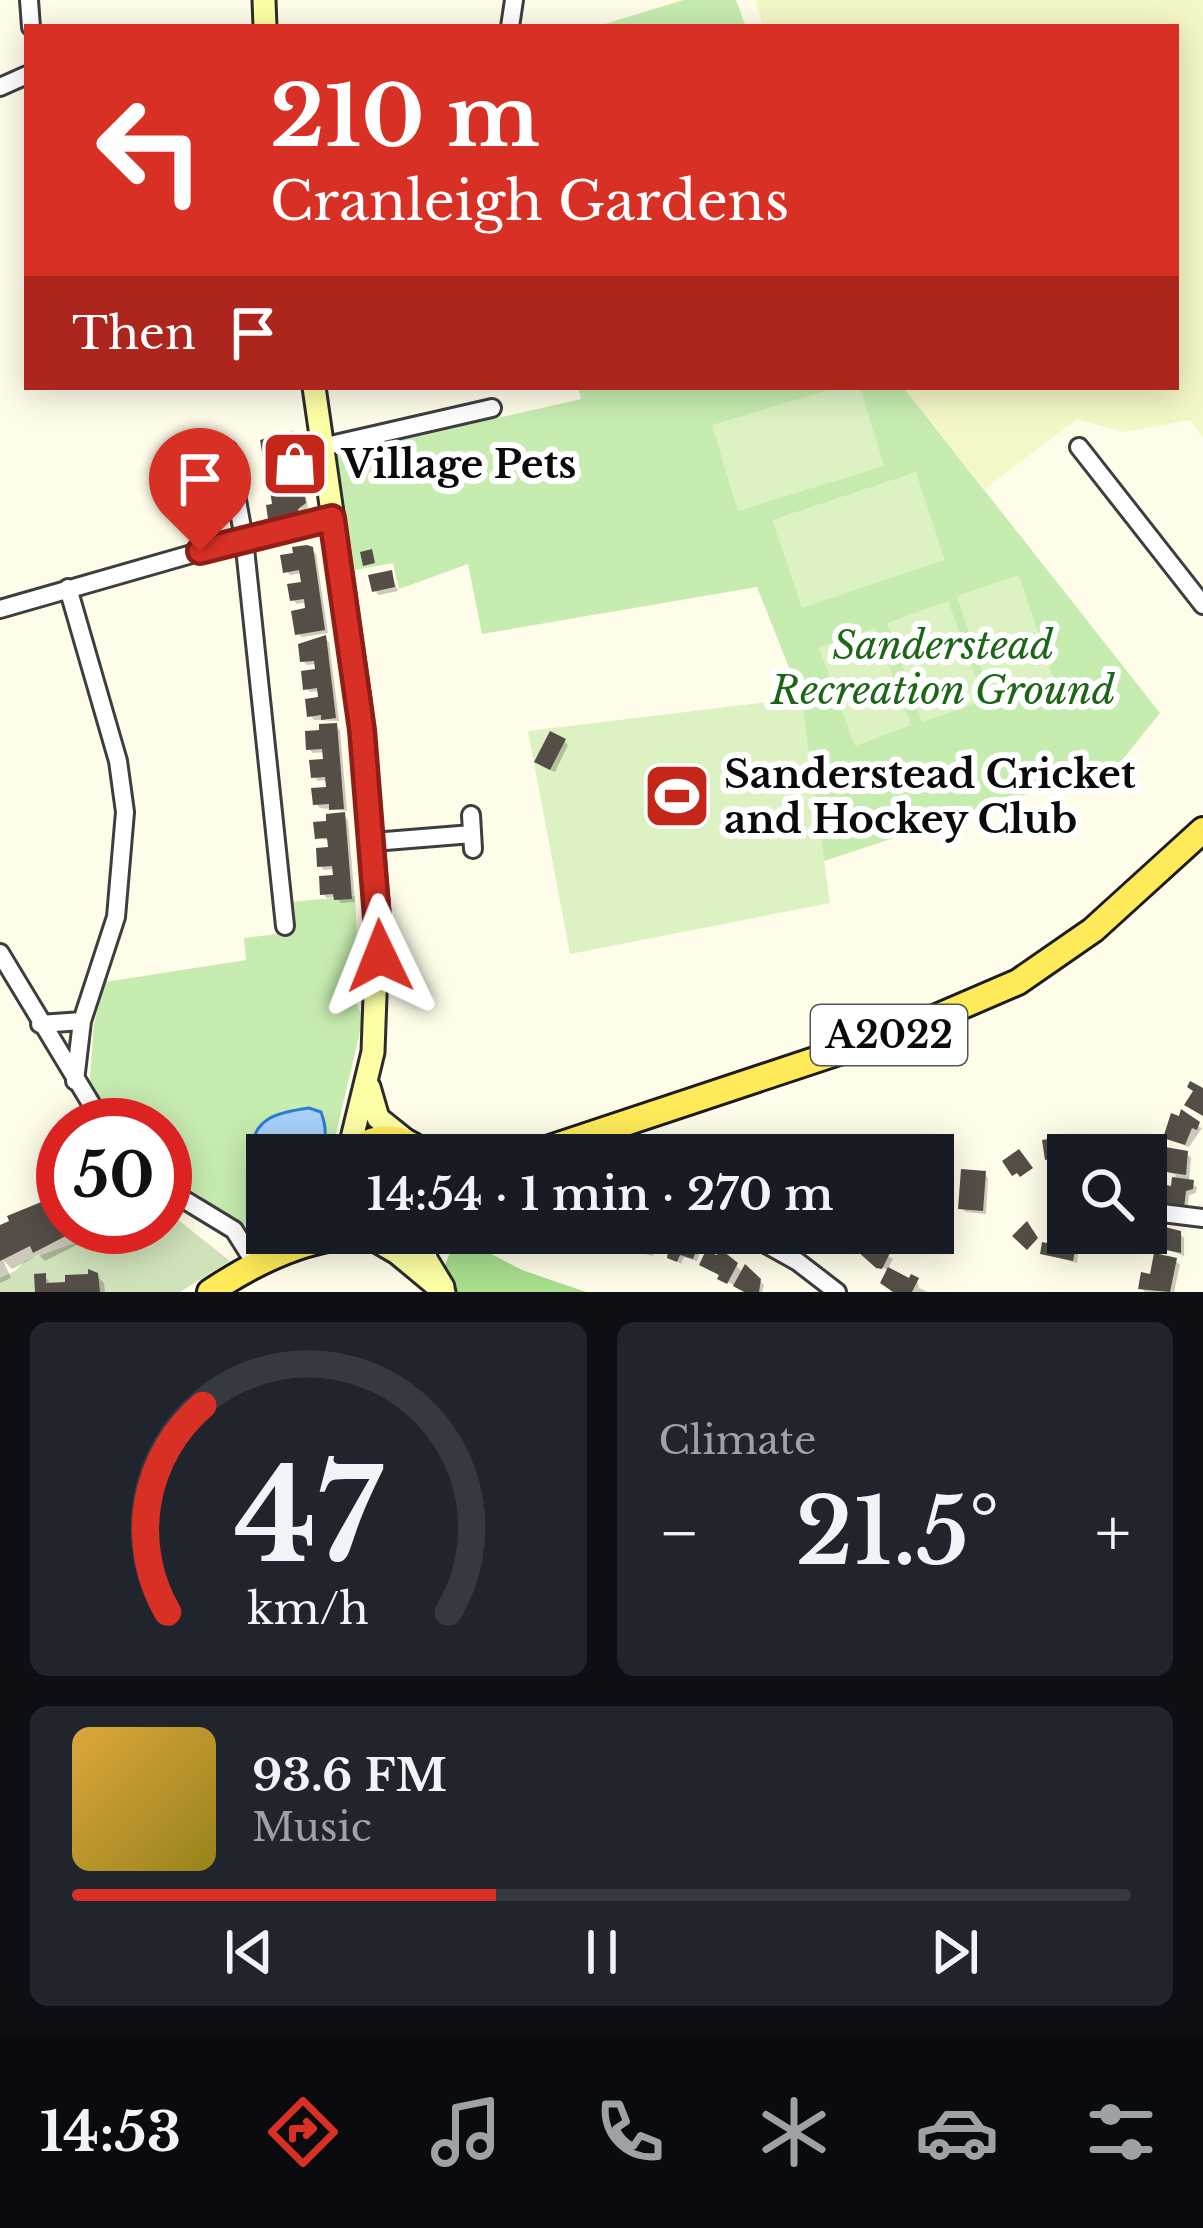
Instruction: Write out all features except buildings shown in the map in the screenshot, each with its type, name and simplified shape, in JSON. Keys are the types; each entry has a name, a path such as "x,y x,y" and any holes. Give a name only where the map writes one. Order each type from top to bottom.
{"main road":[{"path":"314,390 359,700 380,956 368,1074 354,1134"},
{"name":"A2022","path":"618,1134 911,1028 1018,982 1093,930 1203,830"},
{"path":"368,1074 375,1112 398,1134"},
{"path":"211,1292 275,1254"},
{"path":"266,1260 282,1254"},
{"path":"399,1254 445,1292"},
{"path":"425,1254 445,1292"}],"street":[{"path":"322,447 492,408"},
{"path":"1079,447 1203,605"},
{"path":"229,450 244,539 285,926"},
{"path":"0,609 332,518"},
{"path":"68,588 118,761 125,812 116,917 82,1021 75,1081"},
{"path":"373,842 472,833"},
{"path":"0,952 86,1098"},
{"path":"40,1024 82,1021"},
{"path":"192,1204 234,1230 266,1260"},
{"path":"1167,1213 1203,1218"},
{"path":"783,1254 837,1292"}],"green space":[{"path":"683,0 736,0 745,24 605,24"},
{"path":"756,0 1203,0 1203,437 1190,420 1123,432 1077,419 985,489 905,390 1179,390 1179,24 762,24"},
{"name":"Sanderstead Recreation Ground","path":"579,390 905,390 1160,713 1119,764 824,861 801,698 757,587 482,634 468,564 399,589 393,563 355,570 337,455 581,399"},
{"path":"828,390 861,390 884,466 738,511 712,425"},
{"path":"916,472 945,560 802,608 772,520"},
{"path":"1019,575 1053,677 991,698 957,596"},
{"path":"948,601 984,700 922,722 887,623"},
{"path":"875,628 911,725 855,746 819,648"},
{"name":"Sanderstead Cricket and Hockey Club","path":"801,698 830,903 570,954 528,731"},
{"path":"355,896 357,937 349,955 354,997 363,1019 336,1134 246,1134 246,1230 192,1191 192,1098 96,1098 89,1089 94,1024 105,982 246,960 244,938 294,932 290,902"},
{"path":"192,1231 230,1261 180,1292 0,1292 0,1278 44,1254 192,1254"},
{"path":"450,1254 491,1254 586,1292 443,1292"}],"water":[{"path":"309,1108 321,1112 325,1134 255,1134 278,1115"}],"place":[{"name":"Village Pets","path":"295,464"},
{"name":"Sanderstead Cricket and Hockey Club","path":"677,796"}],"route":[{"path":"200,551 332,518 362,730 380,956"}]}
